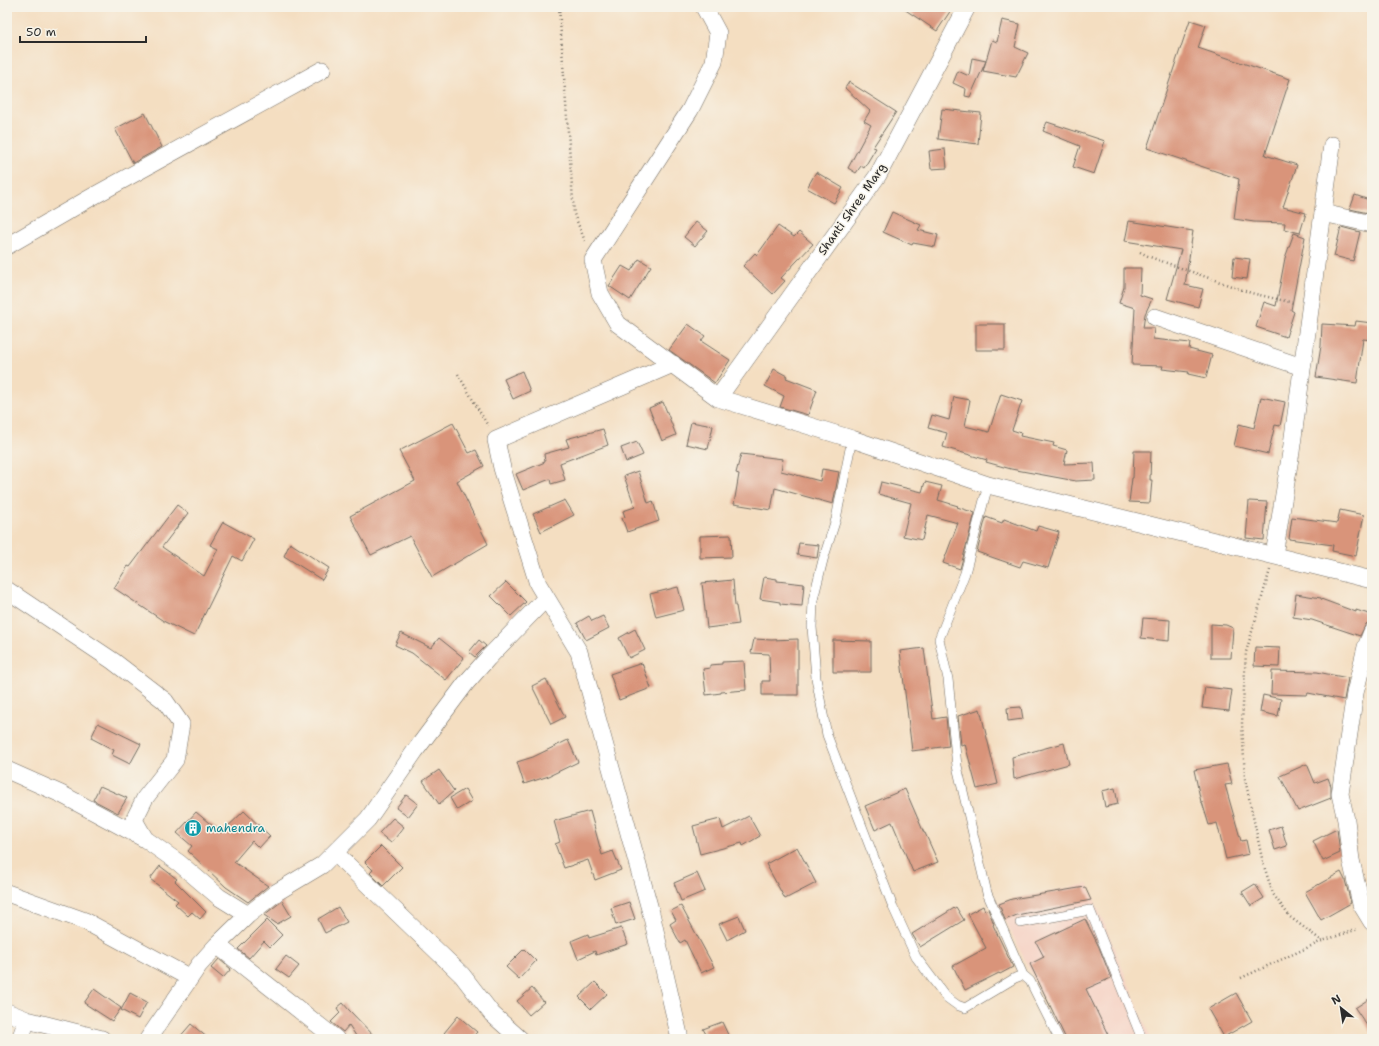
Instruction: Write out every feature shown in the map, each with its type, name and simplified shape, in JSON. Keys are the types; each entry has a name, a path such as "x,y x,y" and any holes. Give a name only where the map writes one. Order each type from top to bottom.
{"street":[{"path":"704,7 718,34 714,62 690,110 593,260 600,293 618,324 718,398 852,439 988,486 1372,580"},
{"name":"Shanti Shree Marg","path":"718,398 878,175 967,7"},
{"path":"7,246 90,198 322,70"},
{"path":"1274,555 1291,452 1332,145"},
{"path":"1323,212 1372,224"},
{"path":"1155,317 1302,367"},
{"path":"673,364 496,440 502,468 538,584 579,652 652,913 680,1039"},
{"path":"7,590 113,661 160,696 166,701 180,724 175,760 145,798 134,820 145,839"},
{"path":"148,1039 190,978 217,945 248,915 277,892 322,865 368,819 415,751 466,683 546,598"},
{"path":"1368,924 1361,904 1351,860 1346,820 1340,794 1355,693 1366,647 1372,632"},
{"path":"7,770 61,794 145,839 179,863 219,897 248,915"},
{"path":"335,853 462,975 492,1014 520,1039"},
{"path":"7,894 85,921 190,978"},
{"path":"217,945 336,1039"},
{"path":"7,1012 27,1020 102,1039"},
{"path":"20,1039 27,1020"}],"lane":[{"path":"852,439 836,519 823,560 813,600 812,627 816,678 827,734 893,907 916,957 946,997 957,1005 965,1008 1015,978 1023,975"},
{"path":"988,486 965,573 939,639 948,679 957,766 987,893 1023,975 1030,981 1059,1039"},
{"path":"1020,922 1090,910 1142,1039"}],"path":[{"path":"559,7 574,214 593,260"},
{"path":"1140,252 1150,257 1251,293 1310,307"},
{"path":"458,374 496,440"},
{"path":"1274,555 1246,652 1242,723 1245,779 1263,863 1273,894 1290,917 1322,942"},
{"path":"1241,978 1322,942 1368,924"}],"shaded area":[{"path":"1088,884 1151,1039 1063,1039 997,903"}],"building":[{"path":"901,7 953,7 937,31"},
{"path":"1002,20 1020,24 1015,47 1028,53 1016,77 983,71 992,40 997,42"},
{"path":"1190,20 1206,25 1198,48 1290,79 1265,155 1297,165 1283,207 1306,213 1300,233 1284,229 1285,223 1254,222 1234,219 1239,179 1147,148"},
{"path":"972,58 986,61 970,97 965,96 966,89 953,83 958,71 969,76"},
{"path":"849,82 896,112 873,147 876,148 864,168 861,166 856,173 848,168 871,125 864,121 870,111 845,88"},
{"path":"942,109 981,113 978,144 938,139"},
{"path":"145,113 162,147 133,163 115,129"},
{"path":"1047,122 1105,141 1094,174 1073,167 1080,146 1043,131"},
{"path":"945,149 947,168 931,169 929,151"},
{"path":"816,172 843,188 834,203 807,188"},
{"path":"1355,195 1372,201 1372,214 1350,209"},
{"path":"892,212 921,225 918,230 938,235 935,247 913,243 912,245 883,232"},
{"path":"1129,221 1193,231 1185,285 1203,289 1198,307 1167,299 1181,250 1125,241"},
{"path":"696,222 708,231 695,246 684,237"},
{"path":"778,226 794,237 799,232 813,244 781,278 785,281 773,294 743,266 755,253 757,255"},
{"path":"1341,227 1360,232 1353,261 1334,256"},
{"path":"1294,233 1305,237 1291,310 1294,312 1286,337 1256,327 1264,302 1276,306 1285,258"},
{"path":"1234,257 1250,259 1247,279 1232,277"},
{"path":"639,259 651,266 630,300 609,286 622,266 631,271"},
{"path":"1124,268 1141,268 1140,295 1152,299 1145,314 1143,328 1154,328 1153,339 1190,343 1189,349 1212,355 1206,378 1188,374 1189,372 1162,369 1163,366 1132,365 1135,308 1119,303 1124,287"},
{"path":"1356,321 1372,323 1372,340 1363,339 1357,383 1316,377 1321,346 1322,324 1355,326"},
{"path":"688,324 705,336 701,341 730,360 715,383 669,350"},
{"path":"976,324 1005,324 1005,350 976,350"},
{"path":"774,369 787,376 786,378 817,390 808,415 780,407 784,396 765,386"},
{"path":"522,371 530,391 513,399 504,379"},
{"path":"1001,394 1022,401 1012,430 1021,433 1020,436 1054,443 1053,446 1067,450 1064,464 1094,463 1095,480 1076,481 1011,469 986,462 987,460 943,447 947,433 928,428 932,415 949,420 954,397 970,400 965,426 989,432"},
{"path":"1261,397 1285,402 1280,426 1275,425 1268,454 1234,446 1239,424 1254,428"},
{"path":"663,402 676,435 662,441 649,408"},
{"path":"691,422 713,426 708,449 686,444"},
{"path":"453,423 469,453 476,450 484,466 457,481 488,544 432,577 410,536 371,555 350,516 415,481 399,451"},
{"path":"603,429 608,445 560,463 565,480 551,484 550,479 523,490 516,474 545,462 544,454 569,447 566,439"},
{"path":"637,442 643,455 626,462 621,448"},
{"path":"1134,451 1151,451 1150,480 1152,480 1150,503 1129,502 1133,478"},
{"path":"741,454 783,459 781,471 820,481 822,469 839,472 833,504 775,488 771,510 734,504 739,474 736,473"},
{"path":"638,471 648,503 653,501 659,521 627,532 622,518 625,517 623,511 635,507 624,476"},
{"path":"881,482 922,492 925,482 942,486 938,500 975,513 960,569 943,563 958,523 928,515 922,540 903,536 911,503 878,494"},
{"path":"565,500 574,515 541,532 533,514"},
{"path":"1249,501 1267,502 1264,540 1246,538"},
{"path":"177,505 188,513 162,547 204,576 218,549 210,545 223,522 254,539 242,561 233,556 194,636 165,622 114,588 128,566 130,567"},
{"path":"1340,510 1364,515 1356,556 1332,551 1333,545 1289,539 1292,517 1337,523"},
{"path":"986,517 1002,523 1004,519 1036,531 1038,526 1059,532 1048,568 1023,561 1020,567 977,552"},
{"path":"731,535 732,557 700,558 700,536"},
{"path":"290,543 329,568 322,580 284,556"},
{"path":"799,543 819,545 817,558 797,555"},
{"path":"764,577 777,579 777,581 804,584 802,606 780,604 780,602 760,599"},
{"path":"733,580 735,606 739,624 707,628 702,583"},
{"path":"506,582 526,602 511,616 491,596"},
{"path":"678,587 684,610 656,617 650,594"},
{"path":"1296,594 1321,598 1356,612 1356,610 1372,615 1371,622 1366,624 1360,636 1312,620 1293,617"},
{"path":"589,616 592,621 603,616 609,628 586,640 577,623"},
{"path":"1143,618 1170,620 1169,641 1141,638"},
{"path":"1211,624 1226,625 1233,628 1231,658 1211,658"},
{"path":"635,629 645,650 629,658 619,638"},
{"path":"401,633 431,648 439,638 464,658 446,680 412,653 395,645"},
{"path":"754,639 798,639 798,695 762,695 762,681 770,681 769,654 751,653"},
{"path":"479,640 486,646 475,657 469,652"},
{"path":"833,640 871,641 871,672 833,672"},
{"path":"1255,647 1280,648 1279,667 1254,666"},
{"path":"924,648 933,719 946,717 949,746 912,751 900,651"},
{"path":"744,661 746,690 706,695 703,669 710,668 710,665 722,664 722,662"},
{"path":"642,663 651,688 619,700 610,674"},
{"path":"1272,671 1317,672 1348,678 1344,700 1308,693 1307,695 1271,694"},
{"path":"546,679 565,717 551,724 532,686"},
{"path":"1205,687 1232,690 1229,711 1202,708"},
{"path":"1263,695 1281,699 1278,716 1260,712"},
{"path":"1021,707 1023,719 1008,721 1007,708"},
{"path":"980,709 998,784 977,789 965,744 961,745 958,716"},
{"path":"98,723 141,744 130,764 112,755 114,750 91,738"},
{"path":"568,740 578,762 549,776 524,784 517,762 533,757"},
{"path":"1064,743 1069,764 1014,779 1012,757"},
{"path":"1227,764 1232,784 1225,785 1241,841 1246,840 1249,854 1226,859 1217,823 1209,825 1201,802 1194,770"},
{"path":"1307,764 1315,783 1328,778 1331,786 1331,798 1298,811 1280,776"},
{"path":"439,770 454,791 439,804 423,781"},
{"path":"100,786 127,798 118,813 93,800"},
{"path":"1115,788 1118,804 1105,807 1102,791"},
{"path":"465,789 472,801 457,810 450,798"},
{"path":"905,789 938,862 913,872 892,822 875,830 865,806"},
{"path":"406,795 418,804 408,817 396,808"},
{"path":"244,811 270,836 259,848 252,841 234,862 268,886 248,902 226,887 188,851 192,846 177,833 196,812 221,833"},
{"path":"590,811 602,855 613,851 621,870 595,880 588,860 564,868 555,844 560,842 554,821"},
{"path":"749,816 760,836 743,846 742,843 700,854 693,826 720,819 723,829"},
{"path":"393,818 404,827 391,843 379,833"},
{"path":"1281,826 1287,846 1275,850 1269,830"},
{"path":"1337,829 1340,853 1323,861 1313,841"},
{"path":"381,846 402,867 383,886 370,873 373,870 365,862"},
{"path":"797,847 816,883 785,899 766,864"},
{"path":"160,866 177,879 175,881 206,912 200,919 192,912 188,916 175,904 178,901 150,879"},
{"path":"1341,872 1345,880 1351,903 1321,920 1305,892"},
{"path":"697,873 705,891 681,901 674,883"},
{"path":"1255,884 1264,898 1251,906 1242,892"},
{"path":"1085,887 1091,900 1017,915 1005,920 999,904 1012,899"},
{"path":"282,901 291,916 277,924 264,915"},
{"path":"629,902 635,919 616,925 611,908"},
{"path":"681,906 714,967 701,973 685,940 680,943 670,924 676,920 671,911"},
{"path":"983,906 985,911 988,909 994,924 993,925 1013,967 965,990 953,966 986,948 968,914"},
{"path":"338,907 347,922 325,933 318,919"},
{"path":"956,907 964,920 920,947 912,934"},
{"path":"739,916 745,930 727,940 719,924"},
{"path":"1085,919 1099,947 1111,978 1086,989 1110,1039 1066,1039 1030,964 1044,957 1036,942"},
{"path":"267,920 282,935 270,947 264,941 249,958 238,949"},
{"path":"621,928 628,944 596,955 595,951 578,959 571,941 588,934 589,938"},
{"path":"524,949 536,961 519,979 506,967"},
{"path":"286,956 299,966 289,978 276,969"},
{"path":"219,959 231,969 223,978 211,968"},
{"path":"595,982 607,994 591,1009 579,997"},
{"path":"532,988 544,1002 529,1015 517,1001"},
{"path":"94,989 121,1008 112,1021 84,1003"},
{"path":"130,993 147,1002 138,1019 121,1010"},
{"path":"1236,993 1252,1021 1224,1037 1208,1009"},
{"path":"1372,997 1372,1033 1355,1008"},
{"path":"343,1003 377,1039 358,1039 349,1025 343,1032 331,1022 340,1013 337,1008"},
{"path":"458,1016 477,1032 471,1039 451,1039 444,1033"},
{"path":"722,1022 730,1039 709,1039 703,1029"},
{"path":"191,1024 209,1039 178,1039"}],"place":[{"name":"mahendra","path":"193,828"}]}
